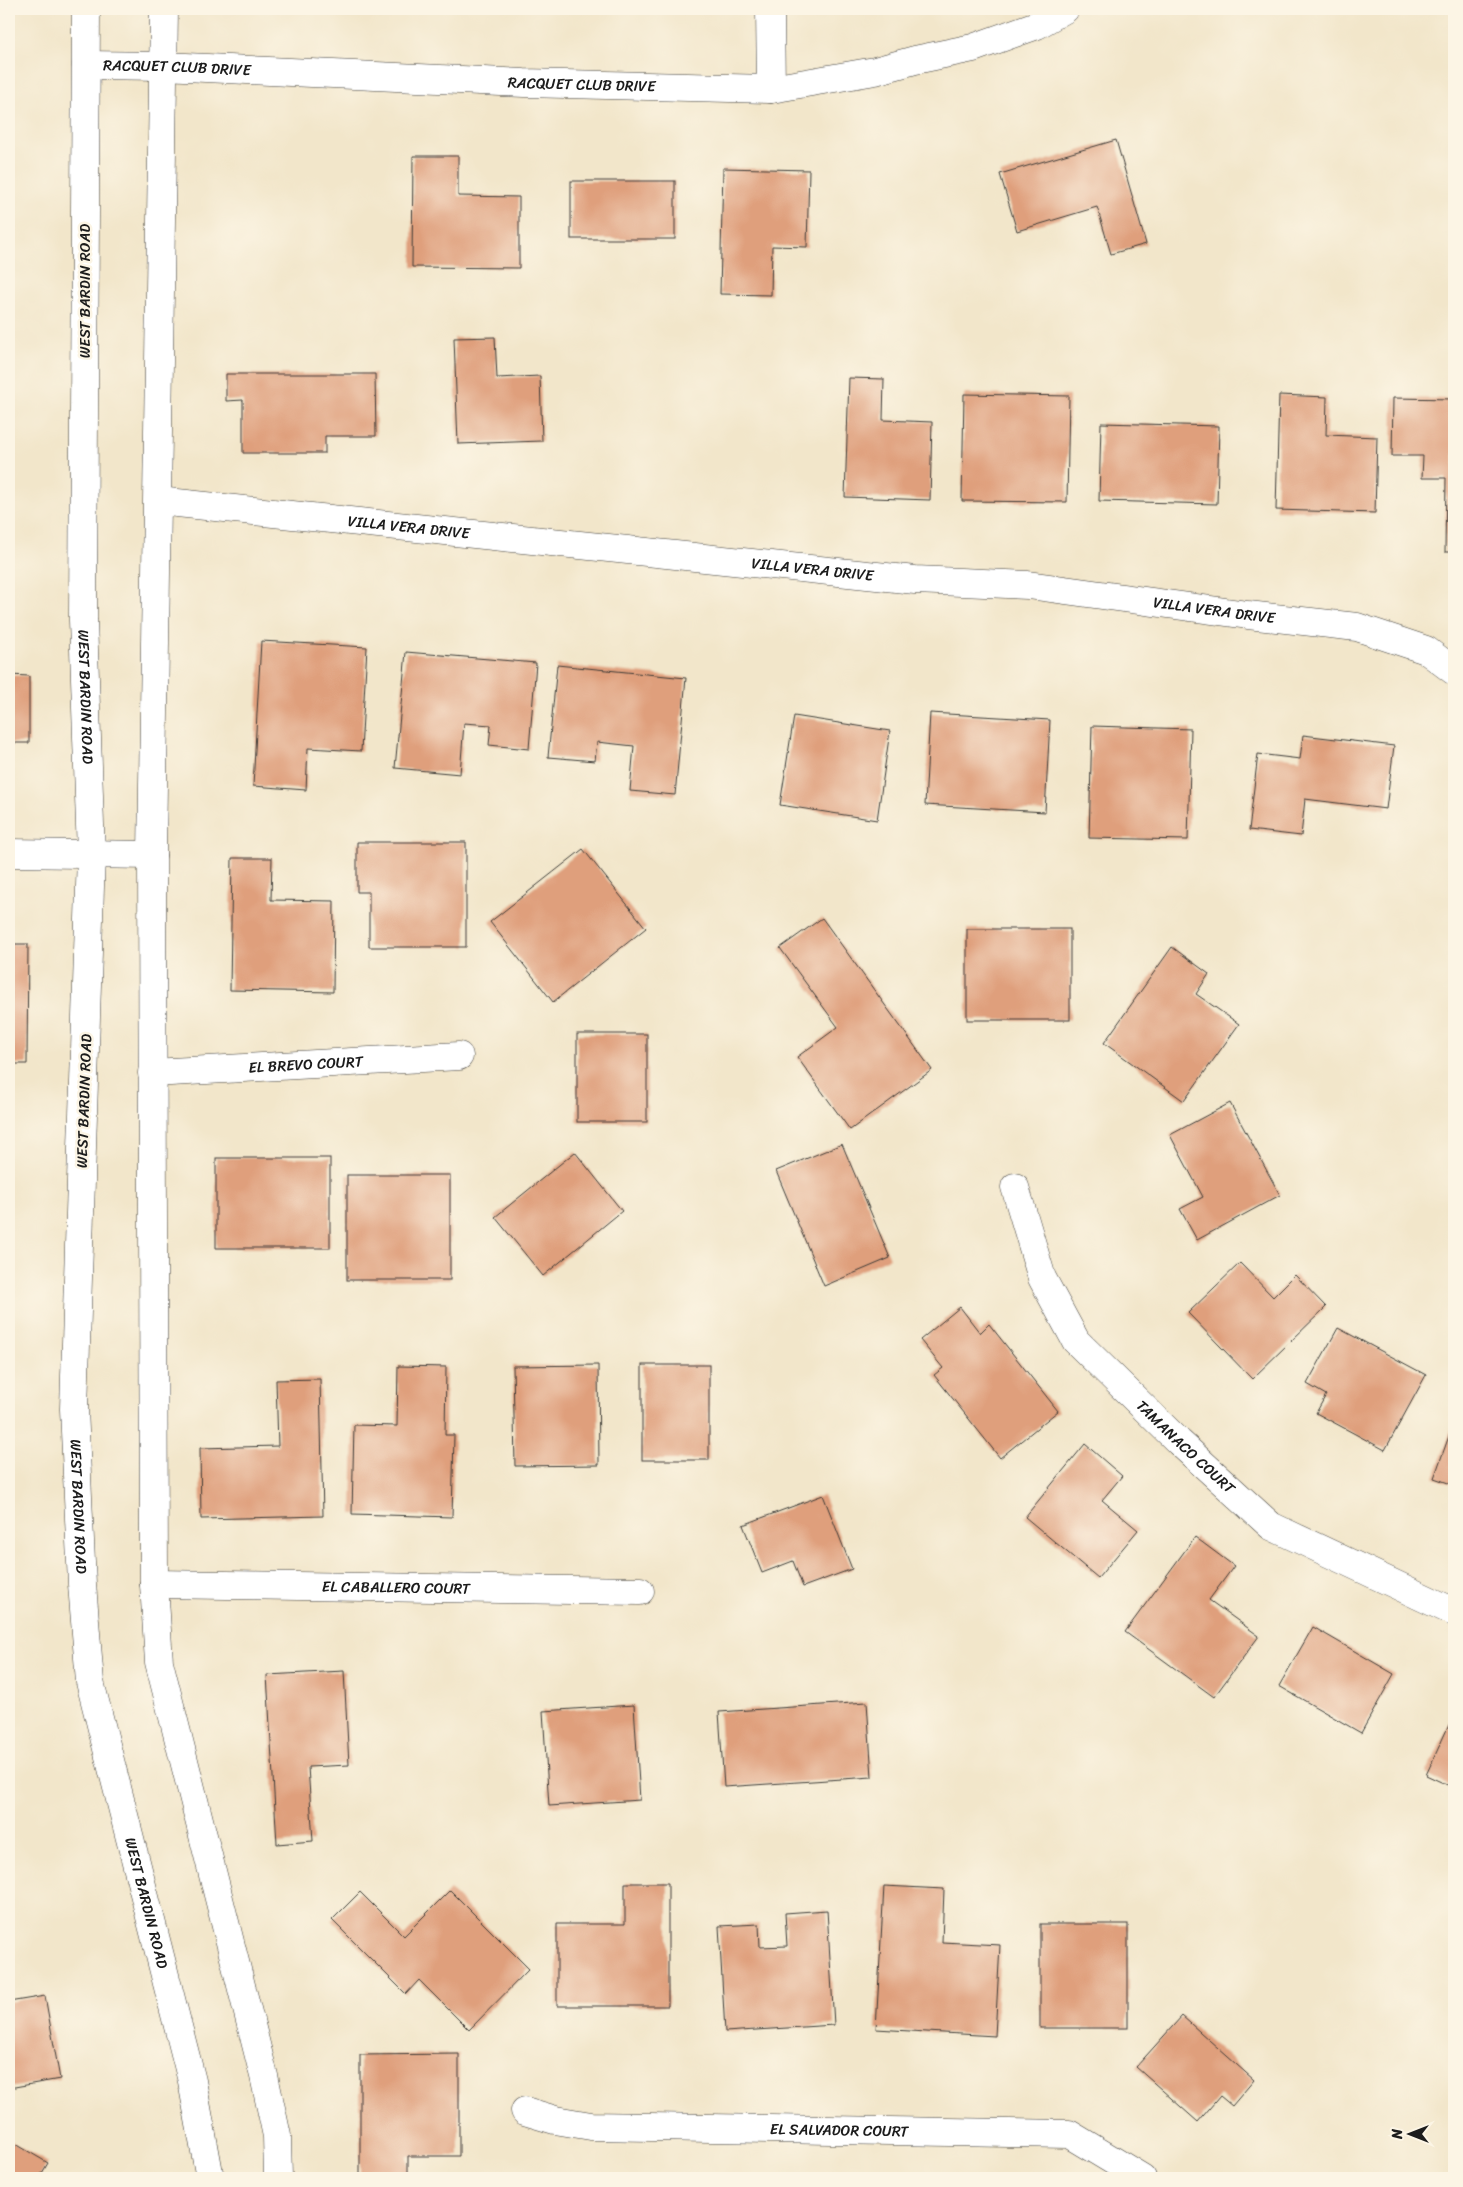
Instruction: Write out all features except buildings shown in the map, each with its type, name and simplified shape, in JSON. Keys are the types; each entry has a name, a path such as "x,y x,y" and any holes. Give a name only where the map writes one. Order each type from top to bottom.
{"street":[{"name":"WEST BARDIN ROAD","path":"86,9 83,620 90,854 74,1409 82,1584 90,1682 117,1780 192,2081 210,2178"},
{"path":"164,9 152,854 154,1584 159,1662 264,2076 277,2136 278,2178"},
{"path":"770,9 771,89"},
{"name":"RACQUET CLUB DRIVE","path":"86,65 164,66 524,83 771,89 875,71 915,60 973,48 1037,25 1065,9"},
{"name":"VILLA VERA DRIVE","path":"158,501 915,580 1028,585 1248,615 1357,627 1426,650 1454,671"},
{"path":"9,853 152,854"},
{"name":"EL BREVO COURT","path":"152,1073 459,1056"},
{"name":"TAMANACO COURT","path":"1015,1188 1042,1278 1076,1341 1179,1442 1271,1526 1454,1612"},
{"name":"EL CABALLERO COURT","path":"154,1584 640,1591"},
{"name":"EL SALVADOR COURT","path":"525,2111 555,2120 591,2126 1069,2134 1142,2178"}]}
